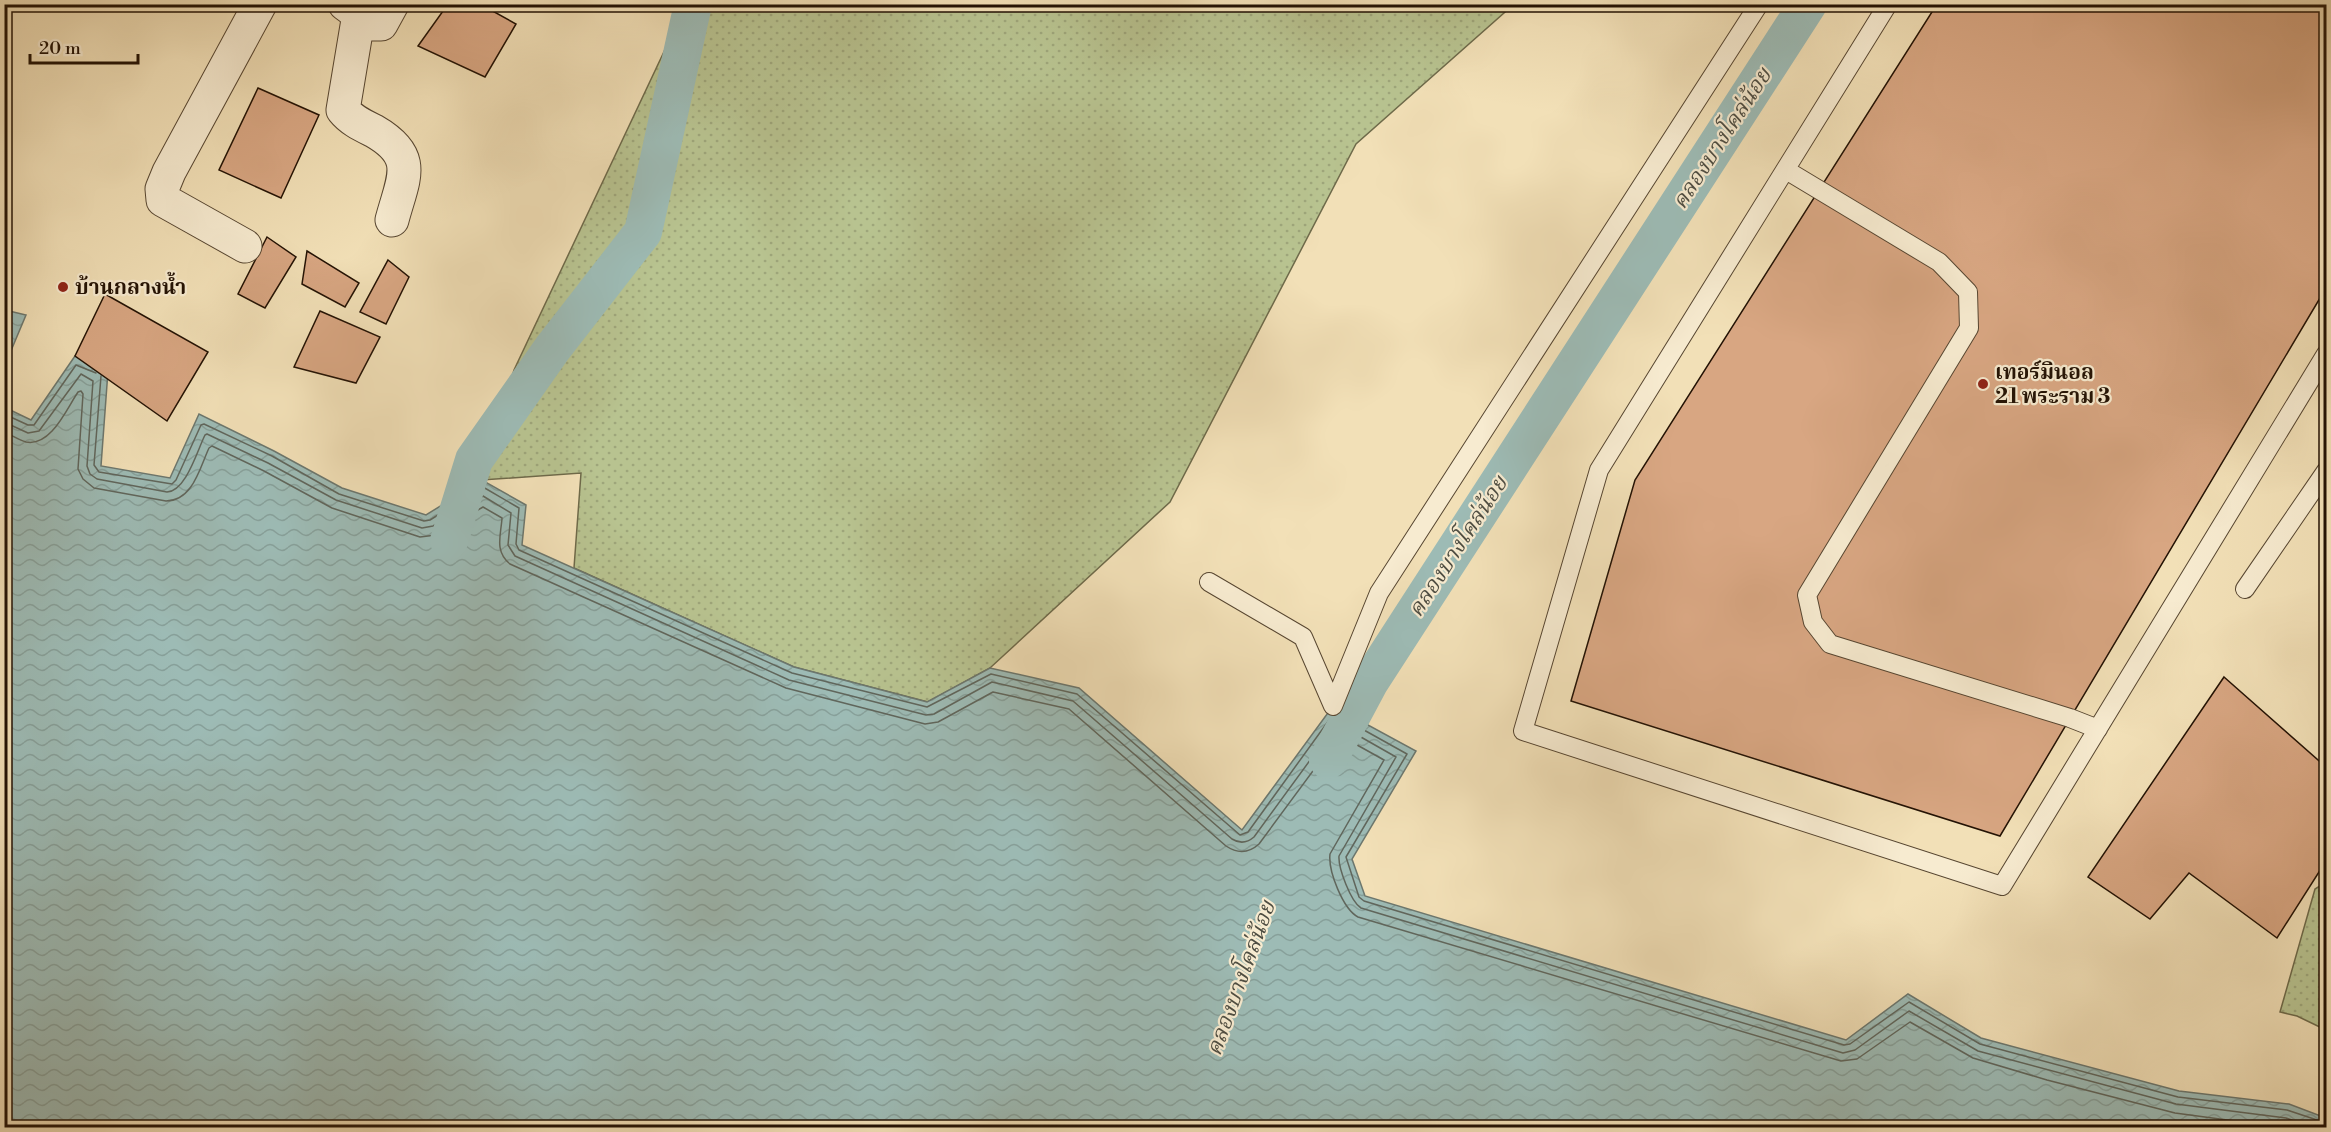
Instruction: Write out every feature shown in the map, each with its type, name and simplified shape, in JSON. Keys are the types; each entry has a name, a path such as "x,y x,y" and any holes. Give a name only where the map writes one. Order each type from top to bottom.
{"street":[{"path":"245,246 163,200 162,189 260,4"},
{"path":"352,9 372,24 381,24 392,4"},
{"path":"352,9 343,110 349,117 387,139 401,153 406,170 392,220"}],"lane":[{"path":"1209,582 1303,637 1333,706 1379,594 1759,4"},
{"path":"1888,4 1599,470 1523,731 2002,886 2326,354"},
{"path":"1786,170 1940,262 1968,292 1969,328 1807,595 1813,622 1830,644 2059,714 2098,729"},
{"path":"2245,589 2326,471"}],"green space":[{"path":"686,5 1513,5 1356,144 1170,502 990,668 928,702 794,667 574,568 581,473 482,480 514,370"},
{"path":"2326,882 2326,1030 2297,1016 2280,1012 2315,889"}],"water":[{"path":"4,310 26,315 5,365"},
{"path":"75,356 108,371 101,466 170,478 199,414 342,488 426,515 482,480 526,505 522,545 794,667 927,702 990,668 1079,688 1242,830 1333,706 1416,751 1352,859 1365,896 1846,1040 1908,994 1981,1038 2179,1091 2289,1104 2326,1118 2326,1127 5,1127 4,407 31,420"}],"building":[{"path":"448,4 480,4 516,24 485,77 418,46"},
{"name":"เทอร์มินอล 21 พระราม 3","path":"1937,4 2326,4 2326,288 2000,836 1571,701 1635,480"},
{"path":"258,88 319,115 281,198 219,170"},
{"path":"267,237 296,257 265,308 238,294"},
{"path":"307,251 359,283 345,307 302,284"},
{"path":"388,260 409,277 386,324 360,312"},
{"path":"105,294 208,352 167,421 75,356"},
{"path":"320,311 380,337 356,383 294,367"},
{"path":"2224,677 2326,767 2326,861 2277,938 2189,873 2150,919 2088,877"}],"waterway":[{"path":"449,541 474,460 552,349 643,232 693,4"},
{"name":"คลองบางโคล่น้อย","path":"1328,760 1369,683 1808,4"}],"place":[{"name":"บ้านกลางน้ำ","path":"63,287"},
{"name":"เทอร์มินอล 21 พระราม 3","path":"1983,384"}]}
